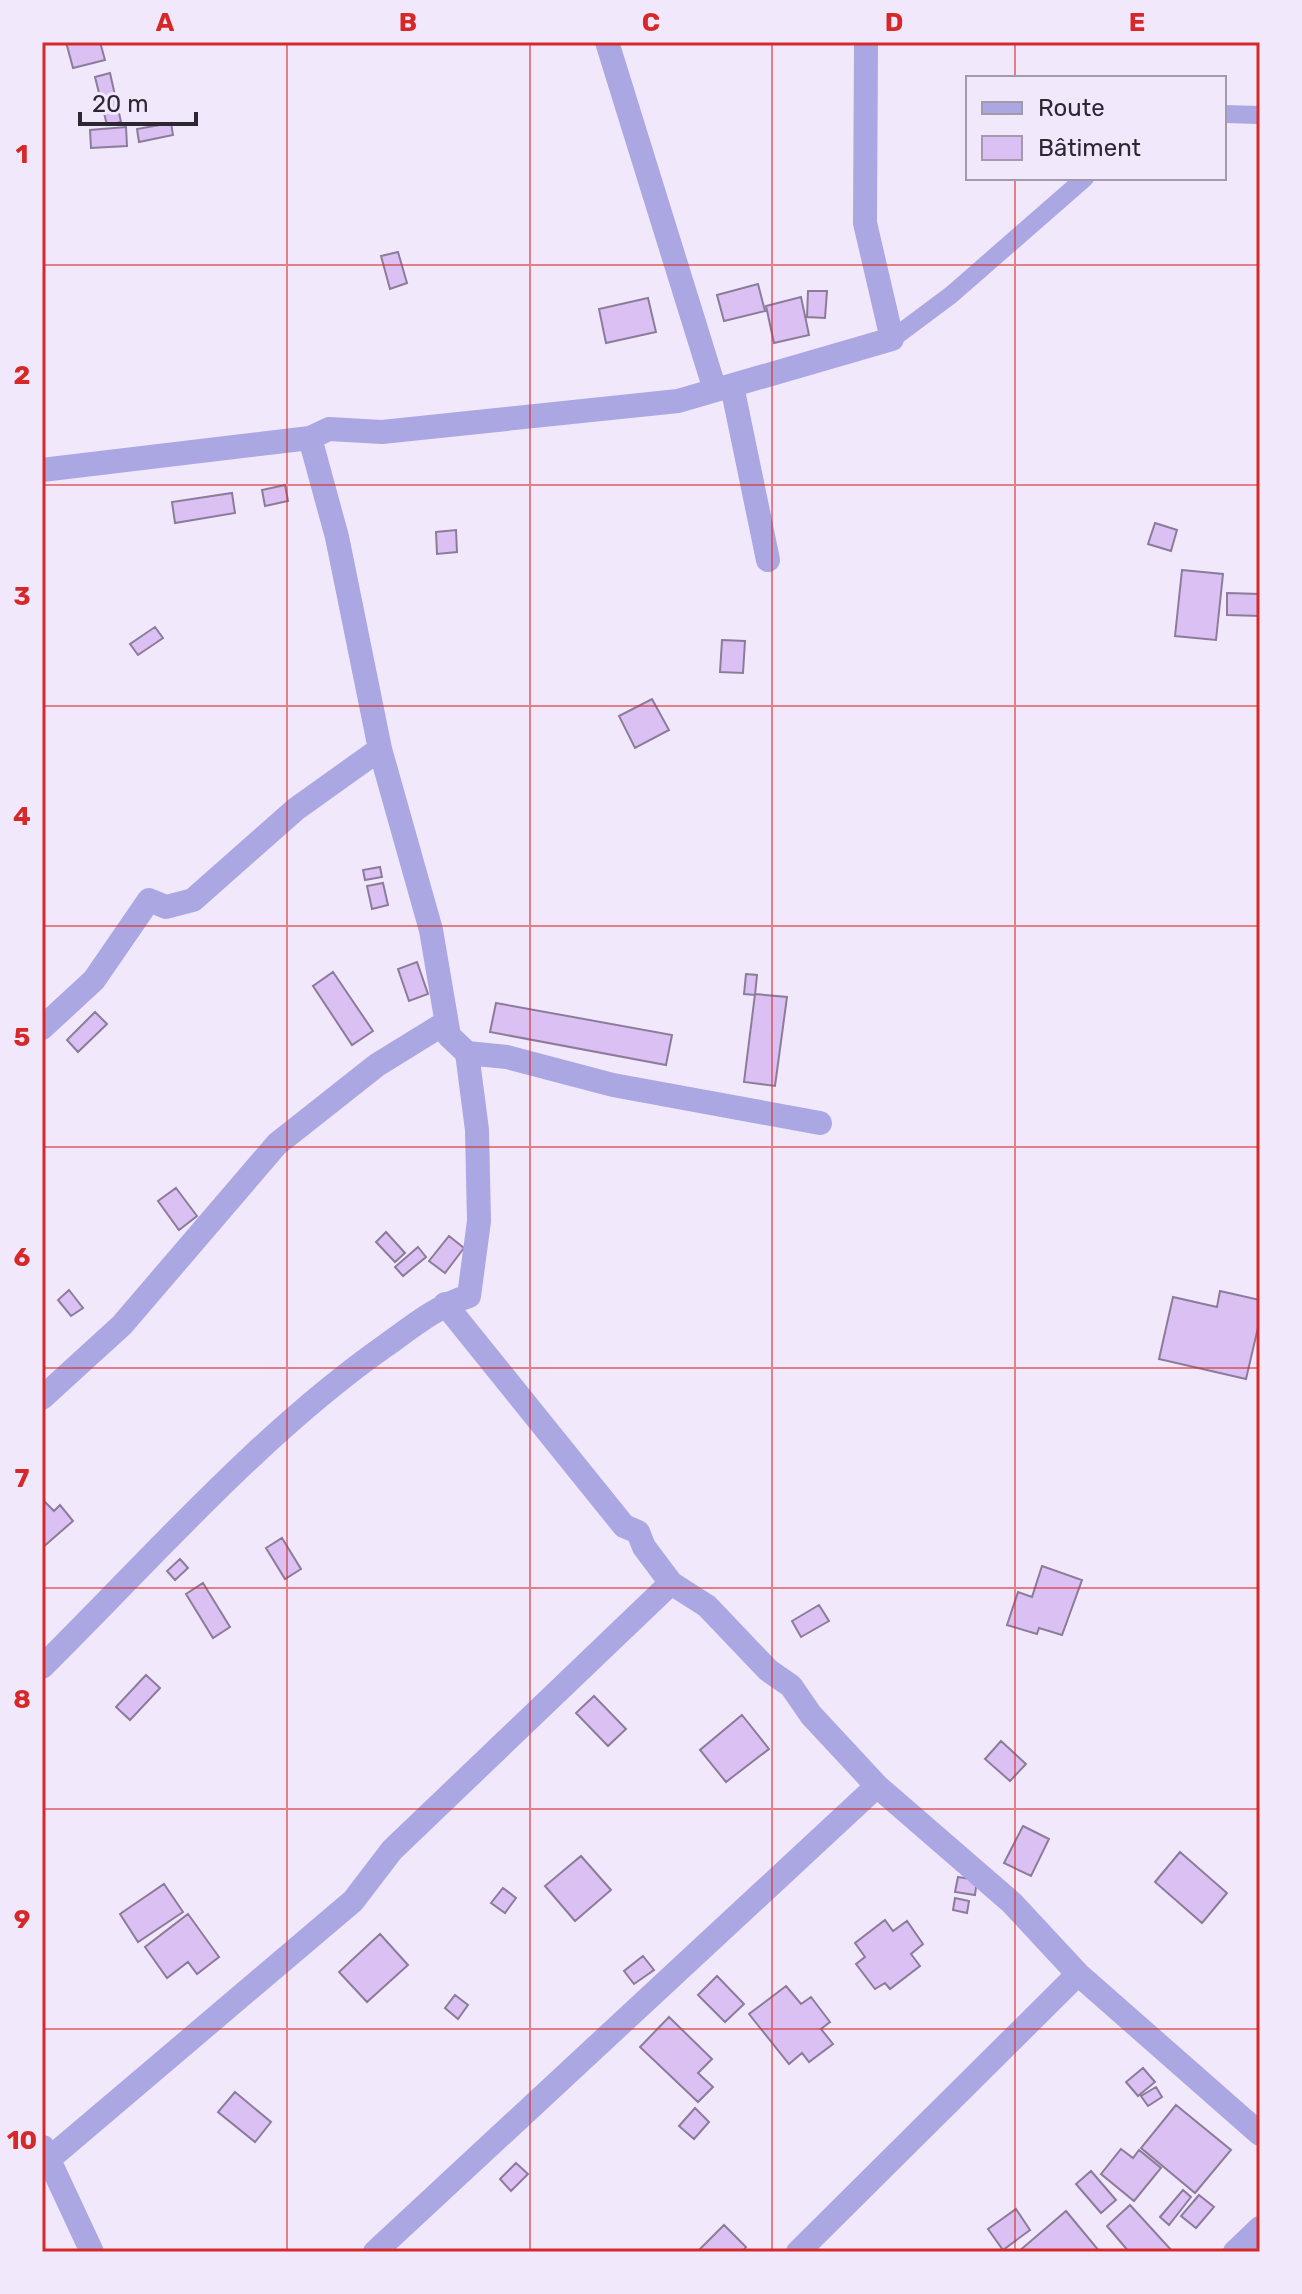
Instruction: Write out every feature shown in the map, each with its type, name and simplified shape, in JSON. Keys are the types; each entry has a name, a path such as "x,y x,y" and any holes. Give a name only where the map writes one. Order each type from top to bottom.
{"street":[{"path":"607,42 723,388 768,560"},
{"path":"42,470 310,438 329,429 382,432 678,401 892,339 865,223 866,42"},
{"path":"310,438 337,537 380,749 431,930 449,1036 467,1053 507,1057 613,1085 820,1123"},
{"path":"42,1028 94,980 149,900 166,907 193,900 296,809 380,749"},
{"path":"42,1398 122,1325 277,1144 377,1065 445,1023"},
{"path":"42,1667 252,1459 340,1378 445,1304 469,1296 479,1221 477,1130 467,1053"},
{"path":"445,1304 624,1526 638,1532 644,1547 671,1583 707,1606 768,1670 791,1686 811,1715 877,1786 1012,1903 1078,1974 1260,2134"},
{"path":"92,2252 46,2152 353,1901 392,1850 671,1583"},
{"path":"375,2252 877,1786"},
{"path":"798,2252 1078,1974"},
{"path":"1235,2252 1260,2228"}],"lane":[{"path":"1226,114 1260,115"},
{"path":"892,339 951,295 1083,180"}],"building":[{"path":"66,42 100,42 105,60 73,68"},
{"path":"110,73 121,122 107,125 95,77"},
{"path":"171,123 173,135 139,142 137,129"},
{"path":"126,127 127,146 91,148 90,130"},
{"path":"398,252 407,283 390,289 381,256"},
{"path":"758,284 765,311 724,321 717,295"},
{"path":"808,291 827,291 825,318 807,317"},
{"path":"801,297 809,335 774,343 766,306"},
{"path":"648,298 656,332 606,343 599,309"},
{"path":"285,485 288,501 265,506 262,490"},
{"path":"232,493 235,513 175,523 172,502"},
{"path":"1155,523 1177,530 1171,551 1148,544"},
{"path":"456,530 457,552 437,554 436,532"},
{"path":"1182,570 1223,574 1216,640 1175,636"},
{"path":"1227,593 1260,594 1260,616 1227,615"},
{"path":"155,627 163,638 138,655 130,644"},
{"path":"722,640 745,641 743,673 720,672"},
{"path":"652,699 669,730 635,748 619,716"},
{"path":"380,867 382,877 365,880 363,870"},
{"path":"383,883 388,905 372,909 367,886"},
{"path":"417,962 428,994 409,1001 398,969"},
{"path":"333,972 373,1031 352,1045 313,986"},
{"path":"746,974 757,975 755,995 744,994"},
{"path":"755,994 787,997 775,1086 744,1082"},
{"path":"496,1003 672,1035 666,1065 490,1032"},
{"path":"95,1012 107,1024 78,1052 67,1040"},
{"path":"176,1188 197,1216 179,1230 158,1201"},
{"path":"386,1232 405,1253 395,1262 376,1242"},
{"path":"449,1236 464,1248 445,1273 429,1261"},
{"path":"418,1247 426,1257 403,1276 395,1267"},
{"path":"69,1290 83,1308 71,1316 58,1300"},
{"path":"1220,1291 1260,1300 1260,1319 1246,1379 1159,1359 1173,1297 1217,1307"},
{"path":"42,1499 54,1511 60,1505 73,1521 42,1548"},
{"path":"282,1538 301,1569 285,1579 266,1548"},
{"path":"180,1559 188,1568 175,1580 167,1571"},
{"path":"1042,1566 1082,1580 1062,1635 1039,1628 1037,1634 1007,1625 1018,1592 1032,1597"},
{"path":"203,1583 230,1627 213,1638 186,1594"},
{"path":"819,1605 829,1621 801,1637 792,1621"},
{"path":"146,1675 160,1688 130,1720 116,1707"},
{"path":"594,1696 626,1729 608,1746 576,1713"},
{"path":"742,1715 769,1749 726,1782 700,1750"},
{"path":"1001,1741 1026,1764 1010,1781 985,1759"},
{"path":"1023,1826 1049,1839 1031,1876 1004,1863"},
{"path":"1180,1852 1227,1893 1202,1923 1155,1882"},
{"path":"581,1856 611,1890 575,1921 545,1886"},
{"path":"958,1877 977,1880 975,1895 955,1892"},
{"path":"164,1884 183,1912 138,1942 120,1914"},
{"path":"503,1888 516,1898 505,1913 491,1903"},
{"path":"955,1898 969,1901 967,1913 953,1910"},
{"path":"188,1914 219,1957 197,1974 188,1962 167,1978 145,1947"},
{"path":"885,1920 893,1931 907,1921 923,1944 911,1954 920,1966 890,1989 885,1983 875,1989 856,1964 865,1957 855,1943"},
{"path":"380,1934 408,1965 367,2002 339,1972"},
{"path":"643,1956 654,1970 634,1984 624,1971"},
{"path":"717,1976 744,2004 725,2022 698,1995"},
{"path":"786,1986 801,2004 811,1997 830,2022 821,2029 833,2044 809,2062 802,2053 789,2064 749,2014"},
{"path":"455,1995 468,2005 458,2019 445,2008"},
{"path":"669,2017 712,2059 698,2073 713,2087 698,2102 640,2047"},
{"path":"1143,2068 1155,2082 1138,2096 1126,2082"},
{"path":"1156,2087 1162,2097 1148,2106 1141,2096"},
{"path":"235,2092 271,2122 255,2142 218,2112"},
{"path":"1176,2105 1231,2150 1195,2193 1141,2148"},
{"path":"695,2108 709,2122 694,2139 679,2126"},
{"path":"1121,2149 1133,2158 1139,2150 1161,2168 1134,2201 1101,2174"},
{"path":"516,2163 528,2174 511,2191 500,2179"},
{"path":"1091,2171 1116,2200 1101,2213 1076,2184"},
{"path":"1183,2190 1191,2197 1169,2225 1160,2217"},
{"path":"1199,2195 1214,2207 1196,2228 1181,2216"},
{"path":"1130,2205 1173,2252 1129,2252 1107,2226"},
{"path":"1016,2209 1030,2230 1003,2250 988,2229"},
{"path":"1066,2211 1100,2252 1018,2252"},
{"path":"724,2225 746,2247 742,2252 697,2252"}]}
